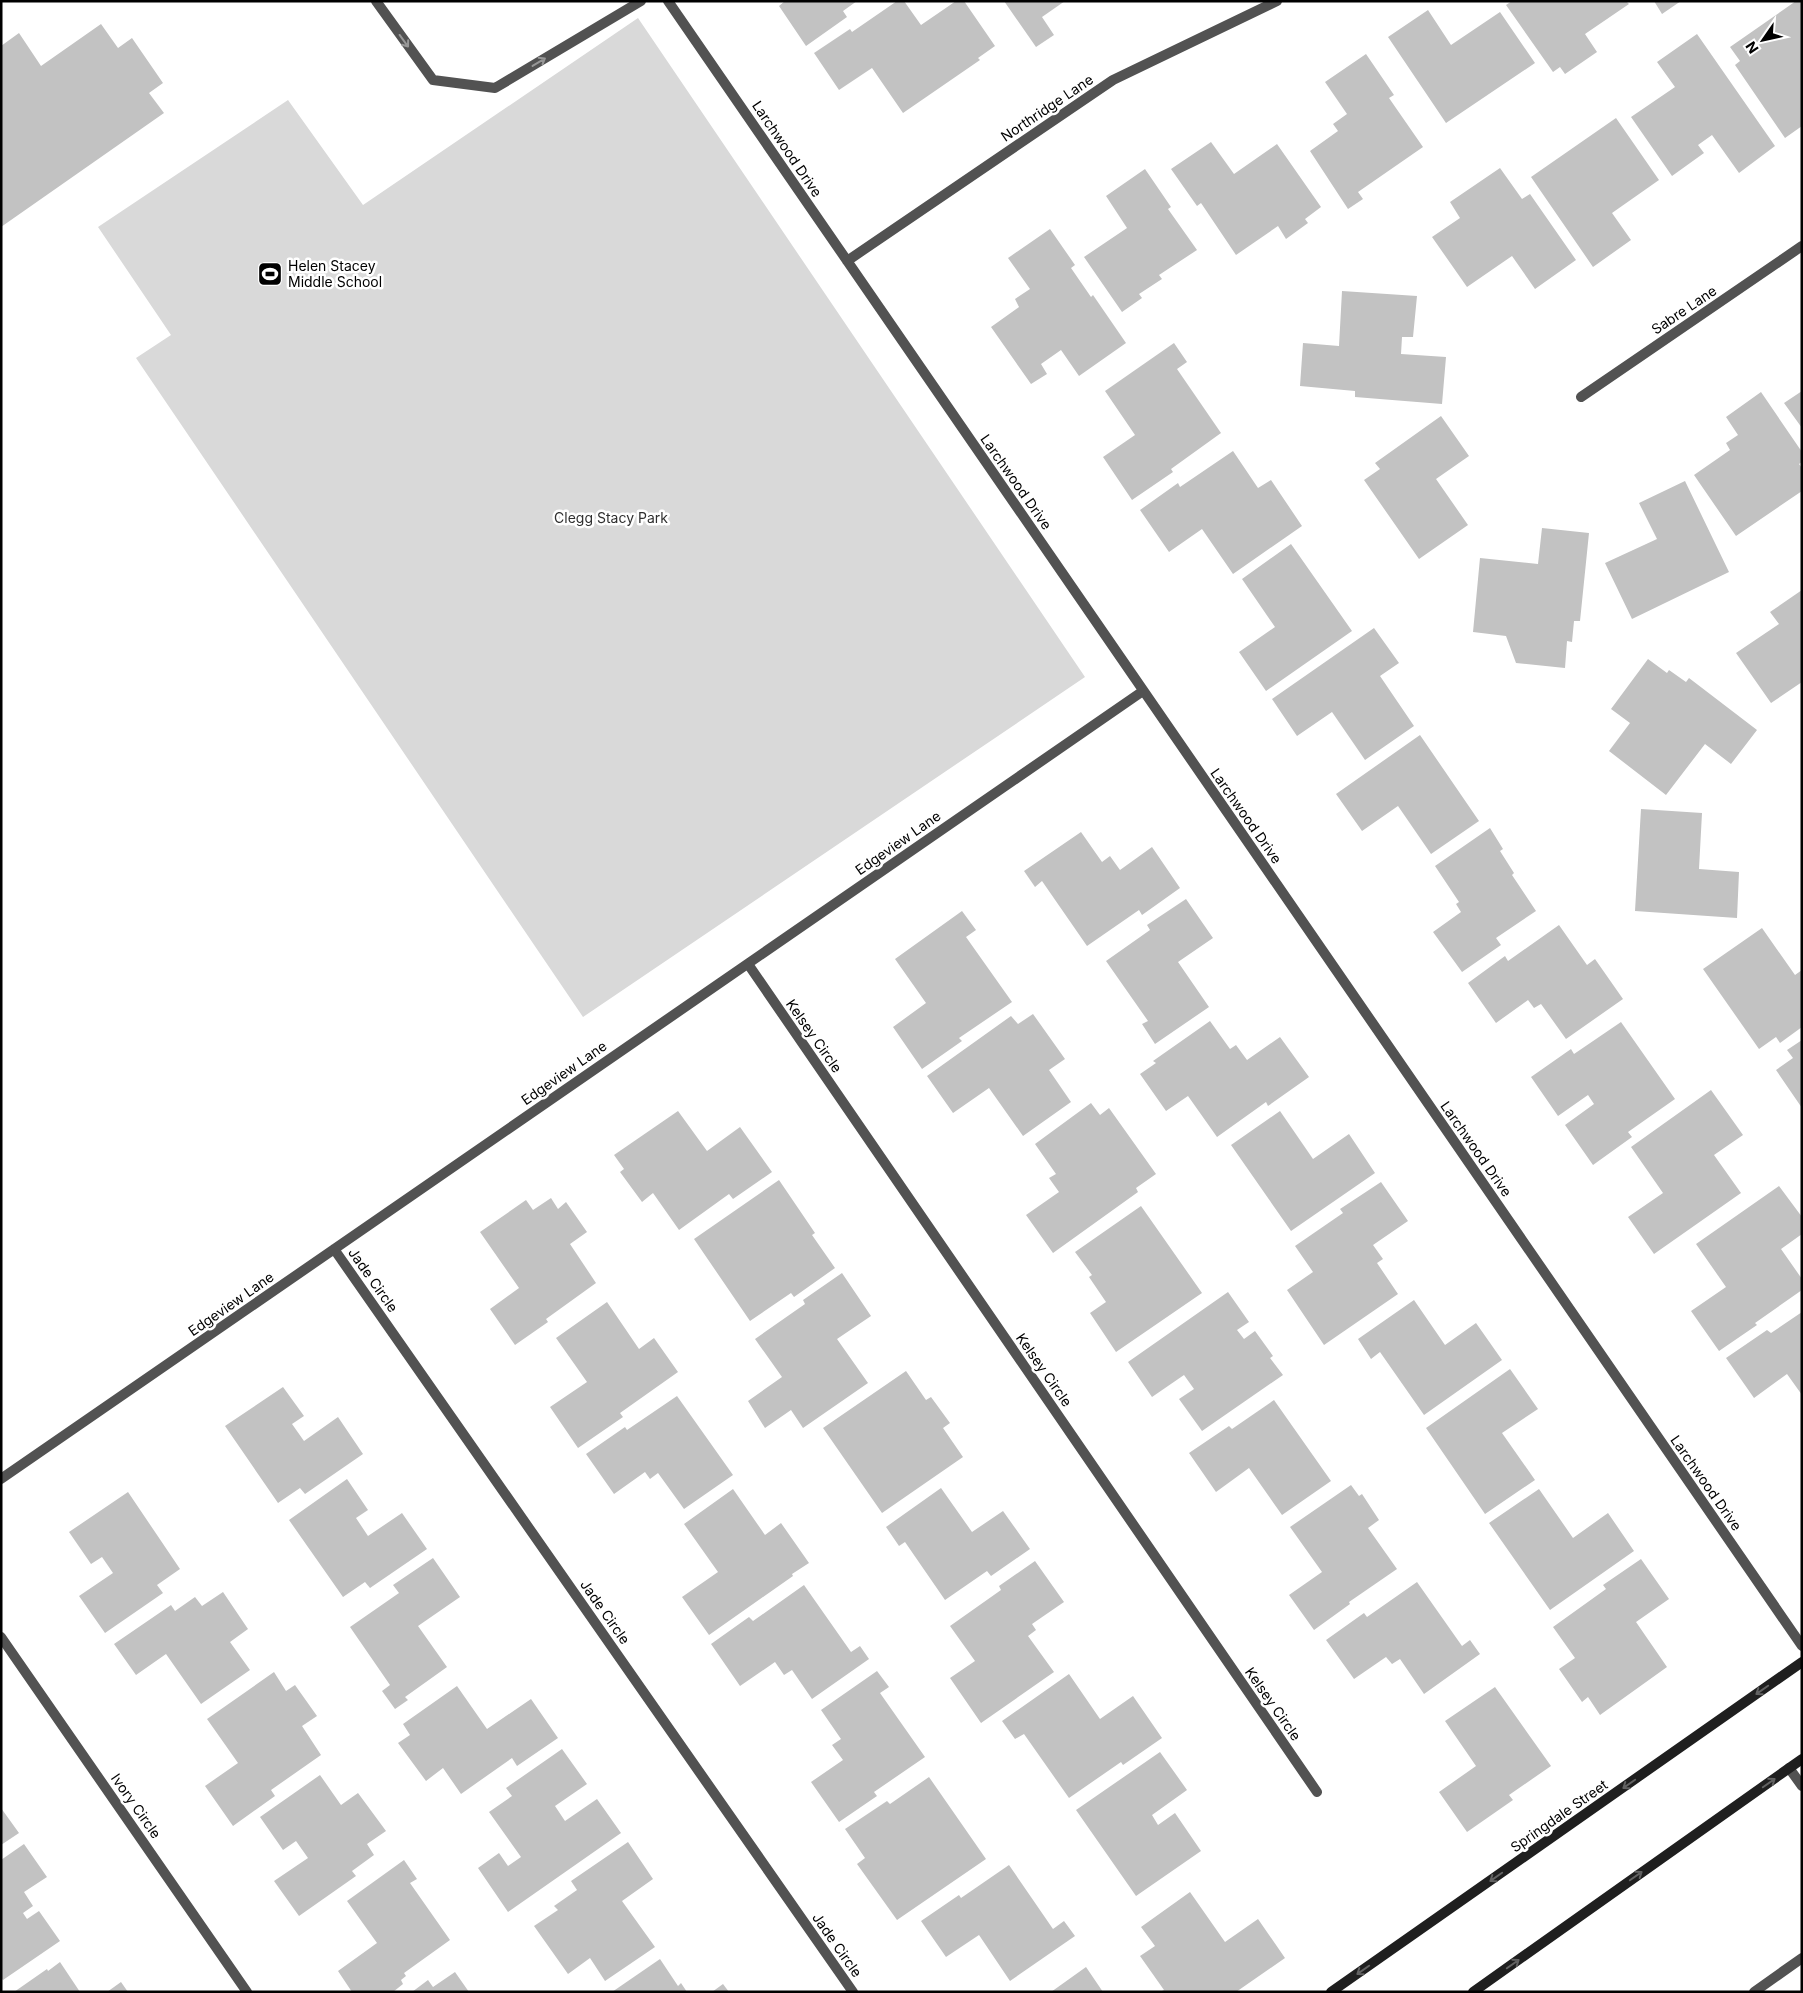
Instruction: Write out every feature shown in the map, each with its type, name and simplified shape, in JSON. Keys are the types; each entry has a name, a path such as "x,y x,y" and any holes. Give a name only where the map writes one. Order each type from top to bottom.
{"main road":[{"name":"Springdale Street","path":"1331,1992 1802,1662"},
{"path":"1473,1992 1802,1759"}],"street":[{"path":"376,1 433,80 495,88 641,1"},
{"name":"Larchwood Drive","path":"668,1 1802,1646"},
{"name":"Northridge Lane","path":"846,261 1113,80 1272,2"},
{"name":"Sabre Lane","path":"1581,397 1802,246"},
{"name":"Edgeview Lane","path":"1,1479 1143,691"},
{"name":"Kelsey Circle","path":"748,964 1317,1792"},
{"name":"Jade Circle","path":"334,1249 853,1992"},
{"name":"Ivory Circle","path":"1,1636 247,1992"},
{"path":"1789,1768 1802,1786"},
{"path":"1754,1992 1802,1958"}],"green space":[{"name":"Clegg Stacy Park","path":"638,18 1085,677 583,1017 136,358 171,335 98,227 288,100 363,205"}],"building":[{"path":"785,1 857,1 843,11 847,17 806,46 779,6"},
{"path":"897,1 904,1 921,25 956,1 964,1 995,46 978,58 980,60 903,113 872,68 839,90 814,53 850,29 852,32"},
{"path":"1004,1 1065,1 1042,17 1054,35 1036,47"},
{"path":"1512,1 1626,1 1629,4 1585,34 1597,52 1565,74 1560,67 1553,72 1506,5"},
{"path":"1654,1 1681,1 1662,14"},
{"path":"1796,1 1802,1 1802,126 1785,138 1735,65 1740,61 1730,47"},
{"path":"1428,10 1451,45 1500,12 1535,63 1446,123 1388,37"},
{"path":"101,24 118,48 132,38 163,83 149,93 164,113 1,227 1,46 19,33 41,66"},
{"path":"1697,34 1775,146 1739,173 1712,135 1698,145 1704,153 1672,176 1631,117 1675,87 1657,62"},
{"path":"1366,54 1394,95 1389,98 1423,147 1358,192 1363,199 1348,209 1310,151 1338,131 1333,124 1347,114 1325,82"},
{"path":"1616,118 1659,180 1612,213 1631,240 1593,267 1531,177"},
{"path":"1211,142 1234,174 1277,144 1321,207 1305,219 1308,223 1286,239 1278,226 1236,255 1201,203 1197,206 1171,169"},
{"path":"1500,168 1522,199 1530,194 1576,260 1535,289 1512,256 1467,287 1432,237 1460,218 1450,202"},
{"path":"1145,169 1171,207 1168,209 1197,250 1159,275 1162,279 1139,294 1142,298 1122,312 1084,257 1127,228 1106,196"},
{"path":"1050,229 1075,265 1071,268 1091,297 1093,295 1126,343 1079,376 1061,350 1041,364 1047,374 1031,384 991,327 1019,307 1015,299 1030,289 1008,258"},
{"path":"1342,291 1417,296 1413,337 1402,337 1401,354 1446,357 1442,404 1355,397 1355,391 1300,386 1303,343 1339,346"},
{"path":"1174,343 1187,362 1177,369 1221,433 1171,469 1173,472 1132,500 1103,457 1135,435 1105,391"},
{"path":"1802,391 1802,428 1784,403"},
{"path":"1761,392 1802,452 1802,462 1799,464 1802,468 1802,491 1736,536 1694,475 1730,450 1726,443 1738,435 1726,417"},
{"path":"1441,416 1469,456 1436,479 1468,525 1419,559 1364,480 1380,469 1375,463"},
{"path":"1233,451 1258,488 1271,480 1302,526 1233,574 1202,529 1169,552 1140,510 1178,483 1180,487"},
{"path":"1685,481 1729,572 1632,619 1605,563 1657,539 1639,503"},
{"path":"1542,528 1589,533 1580,621 1574,621 1572,642 1567,641 1565,668 1516,663 1506,636 1473,632 1480,558 1538,564"},
{"path":"1291,544 1352,631 1266,691 1239,652 1275,627 1242,579"},
{"path":"1802,590 1802,682 1771,703 1736,653 1779,624 1770,612"},
{"path":"1374,628 1399,663 1380,676 1414,726 1365,760 1332,712 1297,736 1272,699"},
{"path":"1648,659 1667,673 1669,670 1686,682 1689,678 1757,730 1731,764 1705,744 1666,795 1609,751 1630,723 1611,709"},
{"path":"1420,735 1479,821 1431,854 1398,806 1362,831 1336,794"},
{"path":"1641,809 1702,813 1699,869 1739,872 1737,918 1635,911"},
{"path":"1490,828 1503,849 1500,851 1514,873 1512,875 1536,911 1496,938 1501,945 1462,972 1433,932 1461,912 1456,904 1459,902 1435,866"},
{"path":"1081,832 1102,862 1110,856 1120,870 1152,847 1180,888 1142,915 1139,910 1087,946 1042,881 1035,887 1024,871"},
{"path":"1186,899 1213,938 1178,962 1209,1007 1155,1044 1142,1024 1148,1021 1106,961 1150,930 1147,925"},
{"path":"962,911 976,930 966,937 1012,1002 959,1038 962,1041 922,1069 893,1027 926,1003 895,959"},
{"path":"1559,925 1587,965 1595,959 1623,999 1566,1039 1541,1004 1534,1008 1528,1000 1496,1023 1468,983 1505,956 1508,961"},
{"path":"1762,928 1795,975 1802,970 1802,1027 1780,1043 1776,1037 1759,1049 1703,969"},
{"path":"1033,1014 1065,1059 1049,1070 1071,1102 1023,1136 989,1088 953,1113 927,1076 1011,1016 1018,1024"},
{"path":"1210,1021 1230,1049 1236,1045 1247,1060 1280,1037 1309,1077 1268,1106 1266,1102 1217,1137 1188,1096 1166,1111 1140,1074 1156,1063 1153,1061"},
{"path":"1621,1022 1675,1099 1628,1132 1632,1137 1593,1165 1565,1125 1594,1104 1588,1095 1558,1116 1531,1077 1571,1049 1574,1054"},
{"path":"1802,1040 1802,1108 1776,1070 1793,1058 1787,1050"},
{"path":"1711,1090 1743,1135 1714,1155 1741,1193 1654,1254 1628,1217 1663,1193 1631,1147"},
{"path":"1091,1103 1100,1115 1109,1108 1156,1174 1136,1188 1138,1192 1053,1253 1026,1215 1059,1192 1049,1178 1056,1174 1035,1144"},
{"path":"678,1111 707,1151 740,1127 772,1172 733,1199 729,1194 679,1230 653,1193 642,1202 620,1172 624,1169 614,1155"},
{"path":"1280,1111 1313,1159 1349,1134 1375,1173 1291,1231 1231,1145"},
{"path":"779,1180 815,1233 812,1235 835,1268 794,1297 791,1293 750,1321 694,1239"},
{"path":"1381,1182 1408,1221 1373,1245 1383,1259 1377,1263 1398,1294 1324,1345 1287,1290 1313,1272 1295,1246 1343,1213 1340,1209"},
{"path":"1779,1186 1802,1217 1802,1234 1781,1249 1802,1279 1802,1290 1755,1323 1757,1325 1719,1351 1691,1311 1726,1287 1696,1244"},
{"path":"551,1198 558,1209 566,1202 587,1232 570,1244 596,1283 546,1319 548,1322 515,1345 490,1309 519,1288 480,1232 526,1200 533,1210"},
{"path":"1141,1206 1202,1293 1116,1352 1090,1313 1106,1302 1089,1277 1092,1275 1075,1252"},
{"path":"842,1273 871,1316 837,1339 868,1383 803,1428 791,1410 765,1428 748,1401 782,1377 755,1339 805,1304 803,1300"},
{"path":"1228,1292 1249,1322 1237,1330 1244,1339 1255,1331 1273,1356 1270,1358 1283,1375 1202,1431 1179,1399 1194,1389 1184,1375 1152,1397 1128,1362"},
{"path":"1414,1300 1445,1345 1476,1323 1502,1360 1424,1415 1380,1352 1371,1359 1358,1339"},
{"path":"607,1302 639,1349 654,1338 678,1372 620,1413 623,1417 578,1448 550,1407 587,1382 556,1338"},
{"path":"1802,1312 1802,1395 1787,1374 1754,1398 1726,1358 1767,1330 1771,1333"},
{"path":"1510,1369 1538,1409 1502,1433 1535,1480 1485,1514 1426,1428"},
{"path":"906,1371 926,1400 931,1397 950,1423 943,1428 963,1457 882,1513 823,1428"},
{"path":"283,1387 304,1416 292,1424 304,1441 338,1417 363,1454 305,1494 300,1488 278,1503 225,1426"},
{"path":"677,1396 733,1475 684,1509 658,1473 650,1479 645,1472 614,1494 586,1454 625,1427 627,1430"},
{"path":"1274,1400 1331,1481 1282,1515 1249,1468 1216,1492 1189,1453 1229,1426 1232,1429"},
{"path":"347,1479 368,1510 356,1518 368,1536 402,1513 427,1549 370,1588 365,1582 343,1597 289,1520"},
{"path":"1351,1485 1359,1496 1362,1494 1379,1520 1368,1528 1397,1569 1349,1602 1350,1604 1314,1630 1289,1595 1322,1572 1290,1527"},
{"path":"941,1488 972,1532 1003,1511 1030,1549 991,1576 987,1571 945,1600 905,1542 899,1546 886,1527"},
{"path":"733,1489 765,1535 781,1523 809,1563 709,1635 682,1597 718,1572 684,1524"},
{"path":"1539,1489 1573,1538 1608,1513 1634,1551 1550,1610 1489,1523"},
{"path":"128,1492 180,1569 157,1585 163,1593 105,1633 79,1596 113,1573 102,1557 91,1564 69,1532"},
{"path":"433,1558 460,1597 418,1626 447,1667 405,1697 408,1700 395,1709 382,1691 390,1685 350,1627 399,1593 393,1585"},
{"path":"1641,1559 1669,1599 1636,1622 1667,1667 1600,1715 1588,1697 1582,1702 1559,1669 1575,1658 1553,1627 1606,1589 1603,1585"},
{"path":"1035,1561 1064,1602 1032,1624 1036,1630 1028,1636 1054,1672 981,1723 950,1678 975,1661 950,1626 1001,1590 999,1586"},
{"path":"1417,1582 1462,1646 1470,1640 1480,1654 1424,1694 1400,1659 1392,1664 1386,1657 1354,1679 1326,1640 1364,1613 1367,1617"},
{"path":"804,1585 851,1652 860,1646 869,1659 812,1699 792,1670 784,1675 775,1662 740,1686 711,1644 749,1617 753,1621"},
{"path":"223,1592 248,1629 230,1642 250,1670 201,1704 166,1654 136,1675 114,1644 171,1605 175,1611 195,1597 202,1606"},
{"path":"877,1671 889,1687 880,1693 925,1757 874,1792 877,1796 839,1822 811,1782 843,1760 832,1745 841,1739 821,1710"},
{"path":"274,1672 286,1691 295,1685 317,1716 302,1726 321,1755 271,1790 275,1796 233,1826 205,1786 238,1763 207,1719"},
{"path":"1069,1674 1100,1719 1133,1696 1162,1738 1123,1765 1121,1762 1069,1798 1024,1734 1015,1739 1002,1721"},
{"path":"457,1686 487,1729 531,1699 558,1738 517,1766 512,1758 461,1794 443,1768 426,1781 398,1743 410,1735 403,1724"},
{"path":"1495,1687 1551,1766 1509,1795 1513,1800 1467,1832 1439,1792 1476,1766 1445,1721"},
{"path":"562,1749 587,1784 555,1806 565,1821 597,1799 621,1833 508,1912 478,1868 499,1853 508,1866 521,1857 489,1812 512,1796 506,1788"},
{"path":"1160,1752 1187,1790 1152,1815 1158,1825 1175,1813 1201,1851 1136,1896 1076,1810"},
{"path":"320,1775 341,1805 358,1793 386,1831 367,1844 374,1855 352,1871 356,1876 299,1916 274,1881 308,1858 296,1841 283,1850 260,1817"},
{"path":"929,1777 986,1859 897,1920 857,1864 865,1858 845,1829 887,1801 890,1804"},
{"path":"1,1808 19,1833 1,1845"},
{"path":"628,1842 653,1879 622,1901 655,1947 605,1981 590,1958 568,1974 534,1926 558,1910 554,1906 577,1890 571,1881"},
{"path":"24,1844 47,1877 24,1892 33,1906 23,1913 27,1919 39,1911 60,1941 3,1980 1,1978 1,1860"},
{"path":"404,1860 417,1879 410,1883 450,1940 404,1973 406,1976 401,1980 403,1984 393,1992 352,1992 338,1971 377,1943 347,1901"},
{"path":"1009,1865 1053,1929 1064,1921 1075,1936 1010,1981 979,1935 946,1957 921,1921 959,1895 961,1898"},
{"path":"1190,1892 1225,1942 1258,1919 1285,1958 1236,1992 1160,1992 1164,1990 1140,1956 1155,1946 1141,1927"},
{"path":"660,1959 678,1986 681,1983 687,1992 612,1992"},
{"path":"60,1962 80,1992 14,1992 47,1969 48,1971"},
{"path":"1086,1967 1103,1992 1051,1992"},
{"path":"455,1972 469,1992 412,1992 428,1980 433,1987"},
{"path":"121,1982 128,1992 107,1992"},
{"path":"723,1984 729,1992 712,1992"}],"place":[{"name":"Helen Stacey Middle School","path":"270,274"}]}
